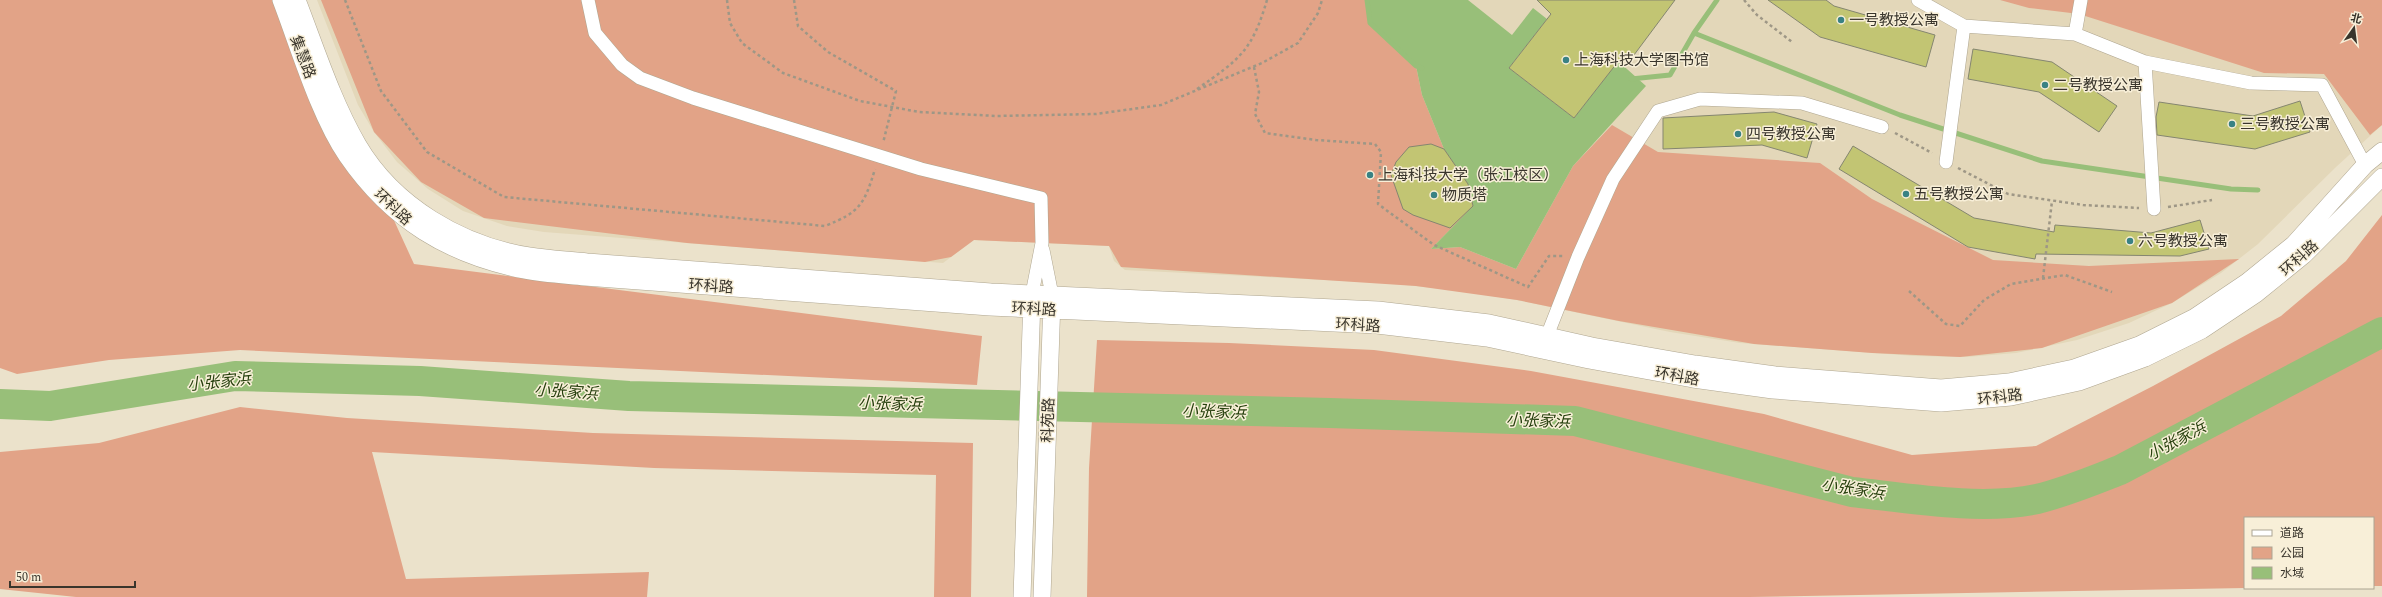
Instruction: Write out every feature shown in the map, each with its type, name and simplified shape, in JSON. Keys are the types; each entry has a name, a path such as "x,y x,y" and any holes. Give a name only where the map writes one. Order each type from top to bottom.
{"street":[{"name":"集慧路","path":"281,0 332,111"},
{"name":"集慧路","path":"297,0 332,111"},
{"path":"588,0 595,33 622,65 640,78 693,98 880,155 920,169 1041,198 1042,243 1032,302"},
{"path":"1918,0 1964,26 2075,34 2145,62 2251,83 2322,85 2365,165"},
{"path":"2075,34 2081,0"},
{"path":"1946,162 1964,26"},
{"path":"2145,62 2154,209"},
{"path":"1547,336 1578,257 1613,179 1658,111 1700,99 1802,103 1849,115 1882,127"},
{"name":"环科路","path":"332,111 387,183 422,215 473,240 528,256 1032,302 1377,325 1487,338 1589,360 1693,379 1773,390 1941,403 2011,397 2079,382 2145,358 2202,330 2256,294 2304,255 2382,176"},
{"name":"环科路","path":"1052,303 1378,310 1489,323 1547,336 1695,364 1774,375 1940,388 2009,382 2074,368 2139,345 2195,317 2247,282 2294,244 2365,165 2382,151"},
{"name":"科苑路","path":"1042,243 1052,303 1042,597"},
{"name":"科苑路","path":"1022,597 1032,302"}],"path":[{"path":"345,0 381,91 427,152 504,197 825,226 850,216 866,198 880,155 896,91 828,52 798,26 794,0"},
{"path":"727,0 730,23 742,43 783,73 860,100 893,107 919,112 997,116 1096,114 1162,105 1254,67 1298,43 1318,13 1322,0"},
{"path":"1193,92 1236,62 1254,38 1267,0"},
{"path":"1744,0 1757,15 1792,42"},
{"path":"1254,67 1259,92 1255,114 1265,133 1316,140 1375,144 1381,152 1378,204 1434,245 1528,287 1549,256 1578,257"},
{"path":"1882,127 2008,194 2083,205 2154,209 2212,200"},
{"path":"2043,278 2052,201"},
{"path":"1909,291 1946,324 1960,326 1984,300 2011,284 2065,275 2112,292"}],"shaded area":[{"name":"上海科技大学（张江校区）","path":"317,0 2382,0 2382,125 2336,167 2258,244 2221,273 2172,303 2129,323 2077,340 2016,353 1967,357 1914,356 1740,343 1670,332 1517,300 1462,291 1386,283 1125,270 1114,261 1109,246 974,240 943,263 544,232 507,226 463,211 428,189 397,162 374,132 358,105"}],"green space":[{"path":"0,0 293,0 414,264 982,336 977,385 240,350 109,360 17,374 0,368"},
{"name":"上海科技大学（张江校区）","path":"321,0 1367,0 1370,23 1416,66 1422,95 1444,149 1468,184 1473,206 1431,249 1460,247 1516,269 1573,166 1612,125 1658,152 1820,163 1872,199 1993,260 2089,266 2239,259 2172,303 2042,348 1960,357 1872,353 1754,344 1619,321 1517,300 1416,286 1121,267 1109,246 974,240 951,257 925,262 687,243 484,218 421,182 374,132"},
{"path":"2000,0 2382,0 2382,125 2370,135 2324,74 2264,73 2079,14 2029,8"},
{"path":"2382,215 2382,586 2374,586 2374,517 2244,517 2244,588 1749,597 1087,597 1089,468 1097,340 1229,343 1374,350 1531,371 1764,414 1912,455 2036,446 2153,386 2281,316 2346,261"},
{"path":"240,407 347,418 593,433 973,443 971,597 934,597 936,475 654,468 372,452 406,579 649,572 647,597 76,597 0,589 0,452 99,443"}],"water":[{"path":"1367,0 1468,0 1512,35 1533,8 1547,19 1509,68 1574,118 1618,61 1646,86 1573,166 1516,269 1460,247 1431,249 1473,206 1468,184 1444,149 1422,95 1416,66 1370,23"}],"building":[{"name":"上海科技大学图书馆","path":"1537,0 1675,0 1631,59 1624,54 1574,118 1509,68 1551,14"},
{"name":"一号教授公寓","path":"1768,0 1826,0 1834,6 1935,35 1926,67 1820,37"},
{"name":"二号教授公寓","path":"1973,49 2052,62 2117,106 2099,132 2039,92 1968,79"},
{"name":"三号教授公寓","path":"2300,101 2310,132 2255,149 2157,135 2156,117 2159,102 2253,116"},
{"name":"四号教授公寓","path":"1774,112 1817,124 1807,158 1762,145 1663,149 1663,118"},
{"name":"物质塔","path":"1431,144 1444,149 1468,184 1473,206 1450,228 1413,215 1403,209 1391,175 1396,162 1409,147"},
{"path":"1853,146 1974,218 2054,232 2055,225 2151,233 2200,220 2209,249 2180,256 2036,254 2035,259 1968,247 1839,169"}],"waterway":[{"path":"1367,0 1370,23 1416,66 1422,68"},
{"path":"1694,33 1717,0"},
{"path":"1631,79 1670,75 1694,33 1900,115 2042,161 2231,189 2258,190"},
{"name":"小张家浜","path":"0,404 50,406 235,376 420,381 629,396 1330,413 1575,421 1852,492 1920,500 1969,504 1993,504 2037,499 2079,486 2120,470 2382,332"}],"place":[{"name":"一号教授公寓","path":"1841,20"},
{"name":"上海科技大学图书馆","path":"1566,60"},
{"name":"二号教授公寓","path":"2045,85"},
{"name":"三号教授公寓","path":"2232,124"},
{"name":"四号教授公寓","path":"1738,134"},
{"name":"上海科技大学（张江校区）","path":"1370,175"},
{"name":"五号教授公寓","path":"1906,194"},
{"name":"物质塔","path":"1434,195"},
{"name":"六号教授公寓","path":"2130,241"}]}
